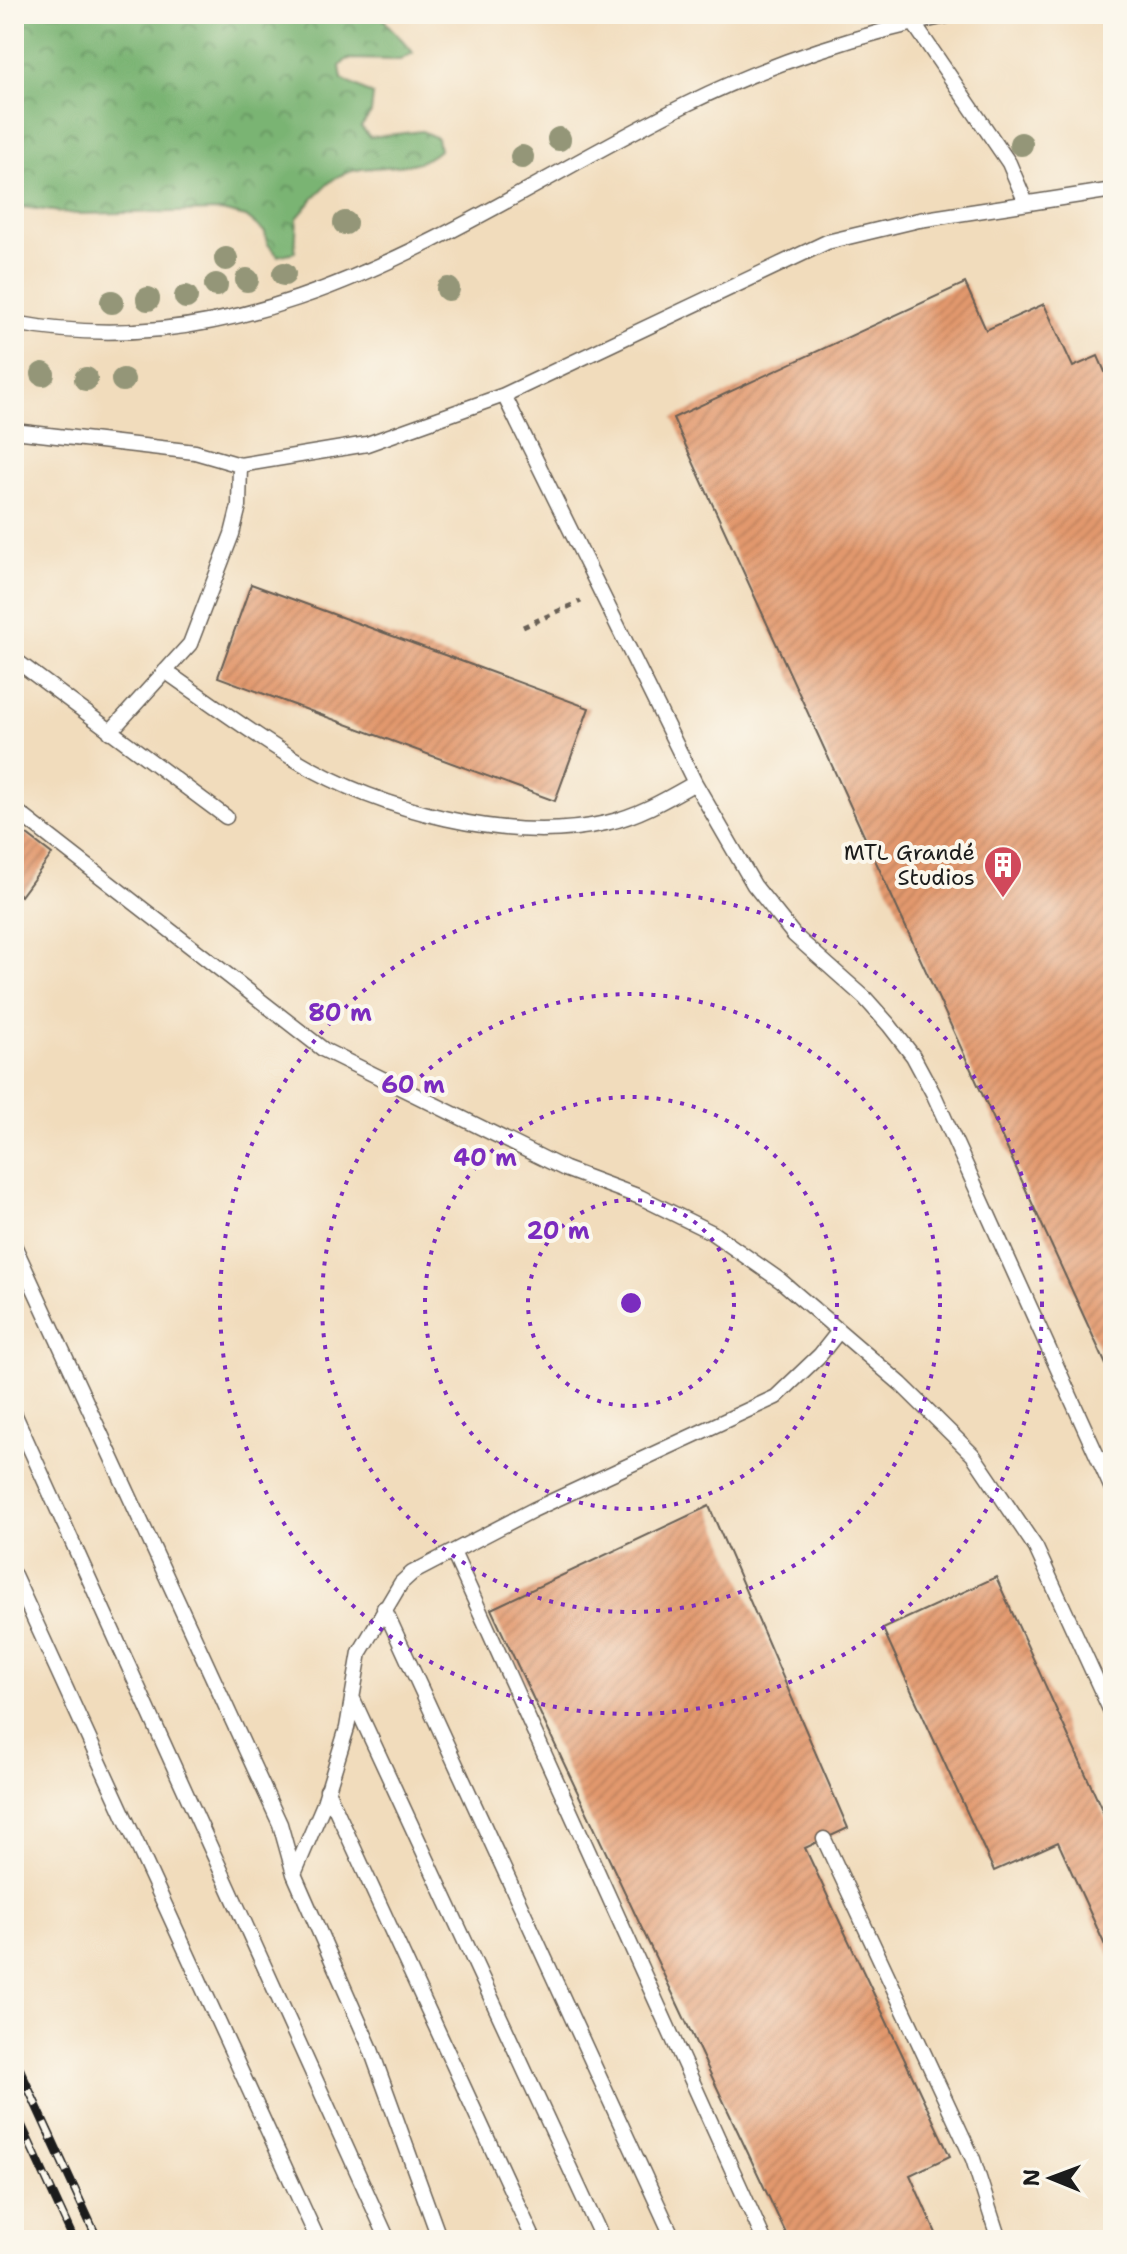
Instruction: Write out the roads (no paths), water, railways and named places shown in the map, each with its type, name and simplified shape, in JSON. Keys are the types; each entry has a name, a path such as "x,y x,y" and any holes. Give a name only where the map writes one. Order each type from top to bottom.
{"lane":[{"path":"14,323 87,331 158,330 235,319 295,302 398,257 720,89 799,59 956,14"},
{"path":"914,24 1009,163 1026,203"},
{"path":"14,431 195,452 240,465 367,444 504,395 827,242 919,220 1113,190"},
{"path":"504,395 695,783 754,885 786,925 865,998 913,1056 934,1095 1113,1491"},
{"path":"110,732 190,644 232,534 239,506 240,465"},
{"path":"14,659 226,817"},
{"path":"165,671 298,761 383,800 436,815 504,826 576,829 638,812 695,783"},
{"path":"14,809 324,1050 565,1169 640,1197 711,1232 781,1281 901,1384 973,1455 1036,1548 1113,1716"},
{"path":"14,1245 280,1824 294,1874 370,2047 440,2240"},
{"path":"294,1874 347,1728 360,1652 384,1608 412,1573 706,1427 776,1397 820,1355 839,1331"},
{"path":"14,1413 388,2240"},
{"path":"453,1552 764,2240"},
{"path":"14,1575 318,2240"},
{"path":"384,1608 674,2240"},
{"path":"352,1697 603,2240"},
{"path":"327,1790 534,2240"},
{"path":"824,1839 973,2159 999,2240"}],"railway":[{"path":"14,2057 98,2240"},
{"path":"14,2109 74,2240"}],"place":[{"name":"MTL Grandé Studios","path":"1003,899"}]}
